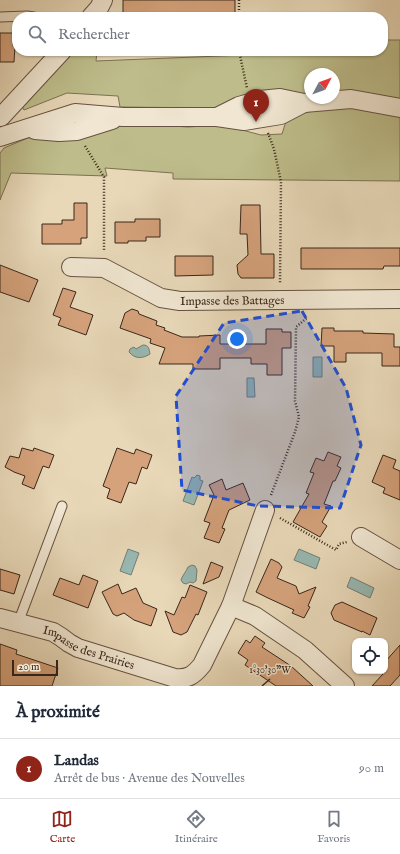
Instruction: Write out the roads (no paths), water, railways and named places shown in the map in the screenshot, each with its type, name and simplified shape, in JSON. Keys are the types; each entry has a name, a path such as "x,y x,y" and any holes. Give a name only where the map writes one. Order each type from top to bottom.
{"street":[{"path":"95,12 103,0"},
{"path":"1,117 57,56"},
{"path":"0,137 75,114 123,117 218,116 239,106 260,100 280,98 304,103 351,99 400,108"},
{"path":"26,129 59,132 77,131 123,117"},
{"name":"Impasse des Battages","path":"71,267 104,268 161,298 180,301 400,299"},
{"name":"Impasse des Prairies","path":"0,618 53,632 78,648 175,678 183,679 190,677 202,665 231,606 265,510"},
{"path":"361,537 400,560"},
{"path":"231,606 255,616 305,650 345,686"}],"lane":[{"path":"0,17 12,17"},
{"path":"18,623 62,506"}],"water":[{"path":"143,345 148,347 150,354 139,358 129,352 130,349 134,347 136,349"},
{"path":"313,357 322,357 322,377 313,377"},
{"path":"247,378 254,378 255,397 247,397"},
{"path":"197,475 200,476 200,480 203,481 194,505 183,501 192,477 194,478"},
{"path":"128,549 139,553 131,575 120,571"},
{"path":"299,549 320,558 316,569 294,560"},
{"path":"192,565 195,566 197,570 196,581 193,583 183,583 181,580 182,577 188,567"},
{"path":"351,577 374,588 370,598 347,587"}],"place":[{"name":"Landas","path":"256,122"}]}
